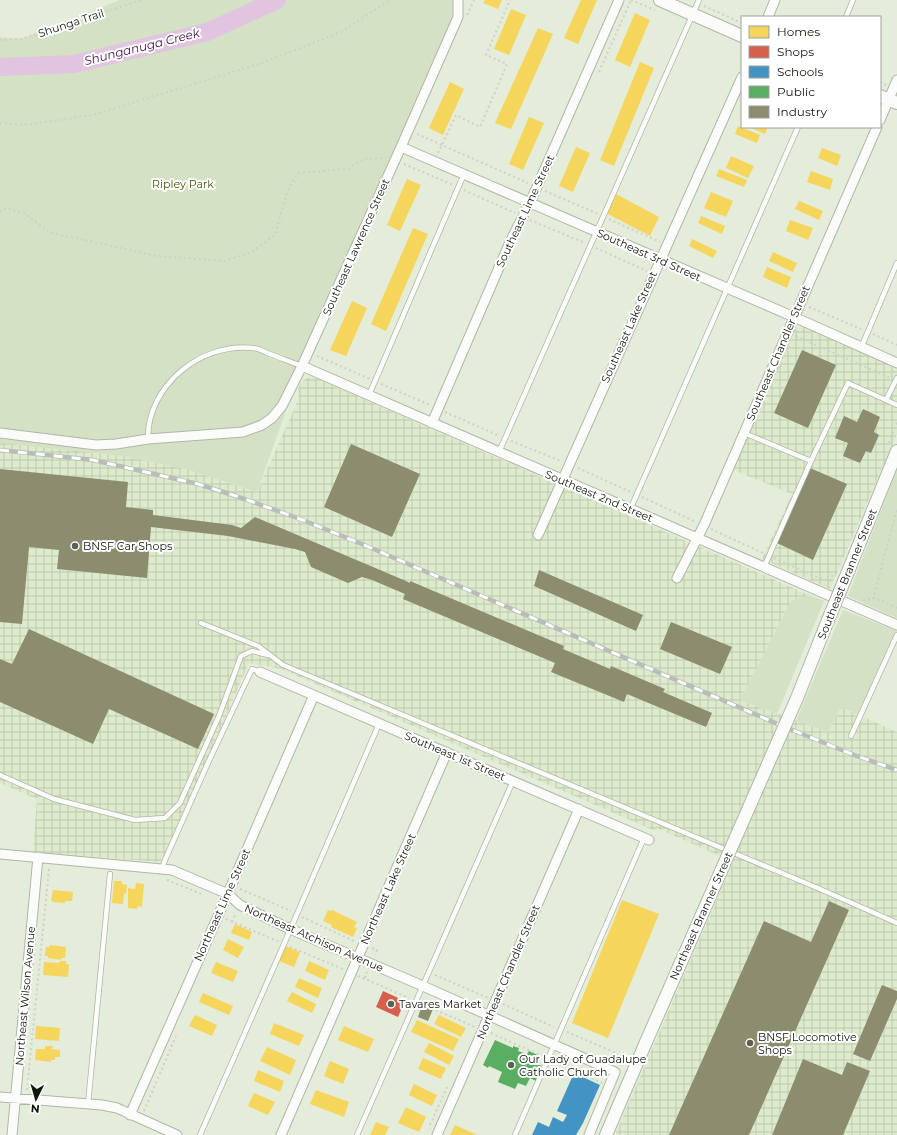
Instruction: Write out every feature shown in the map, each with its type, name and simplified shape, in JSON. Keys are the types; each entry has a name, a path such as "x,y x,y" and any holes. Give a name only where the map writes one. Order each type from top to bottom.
{"main road":[{"path":"660,0 697,6 741,35"},
{"name":"Southeast Branner Street","path":"796,698 828,620 841,577 897,451"},
{"name":"Northeast Branner Street","path":"606,1135 796,698"}],"street":[{"name":"Southeast Lawrence Street","path":"148,439 243,432 262,425 272,418 282,406 302,366 396,160 458,17 458,0"},
{"name":"Southeast Lime Street","path":"432,423 510,242 530,202 619,0"},
{"path":"768,16 775,0"},
{"name":"Southeast Lake Street","path":"538,535 741,79"},
{"path":"881,118 897,80"},
{"name":"Southeast Chandler Street","path":"677,578 698,538 877,128"},
{"name":"Southeast 3rd Street","path":"401,147 897,363"},
{"name":"Southeast 2nd Street","path":"302,366 897,625"},
{"path":"0,433 96,445 116,444 148,439"},
{"name":"Southeast 1st Street","path":"260,672 647,839"},
{"name":"Northeast Lime Street","path":"130,1114 314,696"},
{"name":"Northeast Lake Street","path":"281,1135 447,752"},
{"name":"Northeast Chandler Street","path":"437,1135 579,809"},
{"name":"Northeast Atchison Avenue","path":"0,854 50,858 162,873 172,870 228,894 240,905 290,929 423,986 554,1046 616,1072 589,1135"},
{"name":"Northeast Wilson Avenue","path":"12,1135 38,857"},
{"path":"0,1097 88,1104 117,1108 177,1135"}],"lane":[{"path":"846,16 853,0"},
{"path":"499,452 697,6"},
{"path":"630,510 798,128"},
{"path":"369,395 464,174"},
{"path":"862,348 897,263"},
{"path":"148,439 148,429 152,411 162,392 177,374 193,362 213,352 232,348 254,348 302,366"},
{"path":"886,400 897,379"},
{"path":"764,567 848,382 897,405"},
{"path":"744,432 811,461"},
{"path":"201,624 258,646 283,665 820,889 897,923"},
{"path":"851,736 897,635"},
{"path":"0,775 54,799 135,820 165,818 180,803 219,716 241,656 252,651 270,655"},
{"path":"162,873 165,860 201,778 252,669 260,672"},
{"path":"200,1135 379,724"},
{"path":"357,1135 513,781"},
{"path":"516,1135 561,1030 647,839"},
{"path":"88,1104 110,874"}],"path":[{"name":"Shunga Trail","path":"0,40 21,39 142,0"},
{"path":"0,123 25,125 93,115 262,63 341,32 390,0"},
{"path":"435,161 456,115 480,127 507,64 486,55 510,0"},
{"path":"697,6 741,23"},
{"path":"0,212 6,208 26,214 48,232 55,234 157,256 224,261 252,252 275,235 287,192 298,173 347,169 364,159 385,158 396,160 653,274"},
{"path":"809,306 897,344"},
{"path":"796,336 897,379"},
{"path":"873,599 897,509"},
{"path":"819,578 830,581 833,574 841,577"},
{"path":"27,1099 37,979 50,858"},
{"path":"162,873 208,897"},
{"path":"429,972 614,1052"}],"shaded area":[{"path":"803,326 897,369 897,434 830,589 762,559 792,494 733,470 794,330"},
{"path":"313,377 809,595 791,601 740,700 828,732 841,707 897,732 897,1135 615,1135 733,862 657,828 655,831 281,669 249,663 165,857 160,862 33,852 37,799 0,783 0,442 66,448 123,456 186,469 257,492 299,398 297,391 301,383 306,378"}],"green space":[{"name":"Ripley Park","path":"120,0 463,0 302,366 257,492 186,469 123,456 0,443 0,37 21,39"},
{"path":"897,469 897,618 848,596"},
{"path":"809,595 824,601 777,714 740,700 791,601"},
{"path":"843,610 897,631 859,715 841,707 828,732 796,721"}],"building: Homes":[{"path":"485,0 502,0 498,9 483,3"},
{"path":"581,0 597,0 578,44 564,38"},
{"path":"511,9 526,15 509,55 494,49"},
{"path":"635,13 650,20 630,67 615,60"},
{"path":"538,28 553,34 511,129 495,123"},
{"path":"640,62 654,68 614,166 600,160"},
{"path":"450,82 464,89 443,135 429,128"},
{"path":"529,117 544,123 523,170 509,164"},
{"path":"738,126 760,135 757,143 735,134"},
{"path":"751,128 768,128 765,134"},
{"path":"576,147 590,153 573,192 559,186"},
{"path":"822,148 841,155 837,166 818,158"},
{"path":"731,156 754,166 748,178 726,168"},
{"path":"719,169 747,180 744,187 716,176"},
{"path":"811,171 833,179 830,190 807,182"},
{"path":"407,179 421,185 400,231 387,225"},
{"path":"711,192 733,201 726,217 704,208"},
{"path":"616,194 659,217 650,236 606,213"},
{"path":"799,201 823,211 819,220 795,209"},
{"path":"701,216 725,226 722,234 698,223"},
{"path":"790,220 813,228 808,240 786,231"},
{"path":"413,228 428,234 386,331 371,324"},
{"path":"692,239 717,251 713,258 689,246"},
{"path":"773,252 797,263 793,272 769,261"},
{"path":"767,267 791,277 787,288 763,277"},
{"path":"352,301 367,308 346,356 330,350"},
{"path":"114,881 122,881 122,884 127,885 126,894 124,893 123,904 112,903"},
{"path":"136,883 144,884 142,907 138,906 137,909 128,908 128,888 135,889"},
{"path":"53,890 73,892 72,901 65,901 65,903 53,902 51,900"},
{"path":"622,900 659,914 608,1038 572,1023"},
{"path":"328,910 332,910 357,922 354,927 357,928 353,937 331,927 332,925 323,921"},
{"path":"235,924 252,932 249,940 231,933"},
{"path":"228,939 244,947 238,958 223,950"},
{"path":"50,945 66,947 65,958 61,958 61,960 48,958 48,956 45,956 46,947 49,947"},
{"path":"285,946 300,952 294,967 279,961"},
{"path":"60,961 66,961 66,964 69,964 68,977 43,975 44,962 59,963"},
{"path":"309,961 329,970 325,980 305,971"},
{"path":"216,962 238,971 233,982 211,973"},
{"path":"299,978 322,988 318,998 295,987"},
{"path":"292,992 316,1004 312,1013 287,1001"},
{"path":"203,993 233,1006 229,1015 199,1002"},
{"path":"195,1015 217,1025 212,1036 189,1026"},
{"path":"439,1015 466,1028 461,1037 434,1024"},
{"path":"417,1020 459,1039 453,1051 411,1032"},
{"path":"274,1023 304,1035 299,1046 270,1034"},
{"path":"36,1026 60,1028 59,1041 35,1039"},
{"path":"344,1026 374,1039 368,1052 338,1040"},
{"path":"429,1043 454,1056 449,1065 424,1052"},
{"path":"45,1046 53,1046 52,1049 60,1050 60,1057 55,1057 55,1060 51,1060 51,1062 35,1060 36,1049 45,1049"},
{"path":"267,1047 296,1060 290,1075 260,1061"},
{"path":"423,1058 446,1068 441,1079 418,1069"},
{"path":"330,1061 349,1069 343,1084 324,1076"},
{"path":"258,1070 284,1081 280,1092 254,1081"},
{"path":"414,1084 437,1095 432,1106 409,1095"},
{"path":"316,1090 349,1102 344,1117 310,1104"},
{"path":"254,1093 275,1102 268,1115 248,1106"},
{"path":"406,1107 426,1117 419,1132 398,1123"},
{"path":"376,1122 389,1127 385,1135 370,1135"},
{"path":"455,1125 477,1135 450,1135"}],"building: Shops":[{"name":"Tavares Market","path":"383,991 405,1001 398,1017 376,1007"}],"building: Schools":[{"path":"574,1073 600,1085 576,1135 532,1135 538,1122 549,1127 553,1117 563,1122 567,1115 557,1111"}],"building: Public":[{"name":"Our Lady of Guadalupe Catholic Church","path":"495,1040 513,1048 513,1046 519,1048 518,1051 527,1054 529,1051 540,1056 536,1064 542,1066 536,1081 530,1078 526,1086 518,1083 515,1089 498,1082 502,1072 483,1065"}],"building: Industry":[{"path":"802,350 836,365 808,428 774,413"},
{"path":"863,409 880,417 874,432 879,435 871,453 866,451 860,463 843,456 848,443 835,438 844,416 857,422"},
{"path":"351,444 420,474 392,537 324,507"},
{"path":"810,468 847,484 813,560 777,543"},
{"path":"0,469 128,482 126,507 153,510 153,515 232,525 241,528 255,517 564,646 563,649 610,669 611,666 665,689 663,692 712,713 706,727 627,694 624,702 551,672 555,663 403,599 405,594 372,580 362,577 348,583 311,567 305,552 228,536 151,527 147,578 57,569 59,550 29,547 22,624 0,622"},
{"path":"539,570 643,615 636,631 534,586"},
{"path":"671,622 732,647 720,674 660,649"},
{"path":"29,629 214,714 198,749 109,709 93,744 0,702 0,659 12,664"},
{"name":"BNSF Locomotive Shops","path":"829,901 849,910 749,1135 669,1135 764,921 811,942"},
{"path":"882,985 897,991 897,999 870,1061 853,1054"},
{"path":"422,1005 433,1009 428,1021 418,1017"},
{"path":"803,1059 842,1075 847,1062 870,1071 843,1135 772,1135"}],"waterway":[{"name":"Shunganuga Creek","path":"0,67 74,64 207,32 277,0"}],"railway":[{"path":"0,450 93,460 198,484 236,496 300,519 362,544 780,725 854,755 897,770"}],"place":[{"name":"BNSF Car Shops","path":"75,546"},
{"name":"Tavares Market","path":"391,1004"},
{"name":"BNSF Locomotive Shops","path":"750,1043"},
{"name":"Our Lady of Guadalupe Catholic Church","path":"511,1065"}]}
